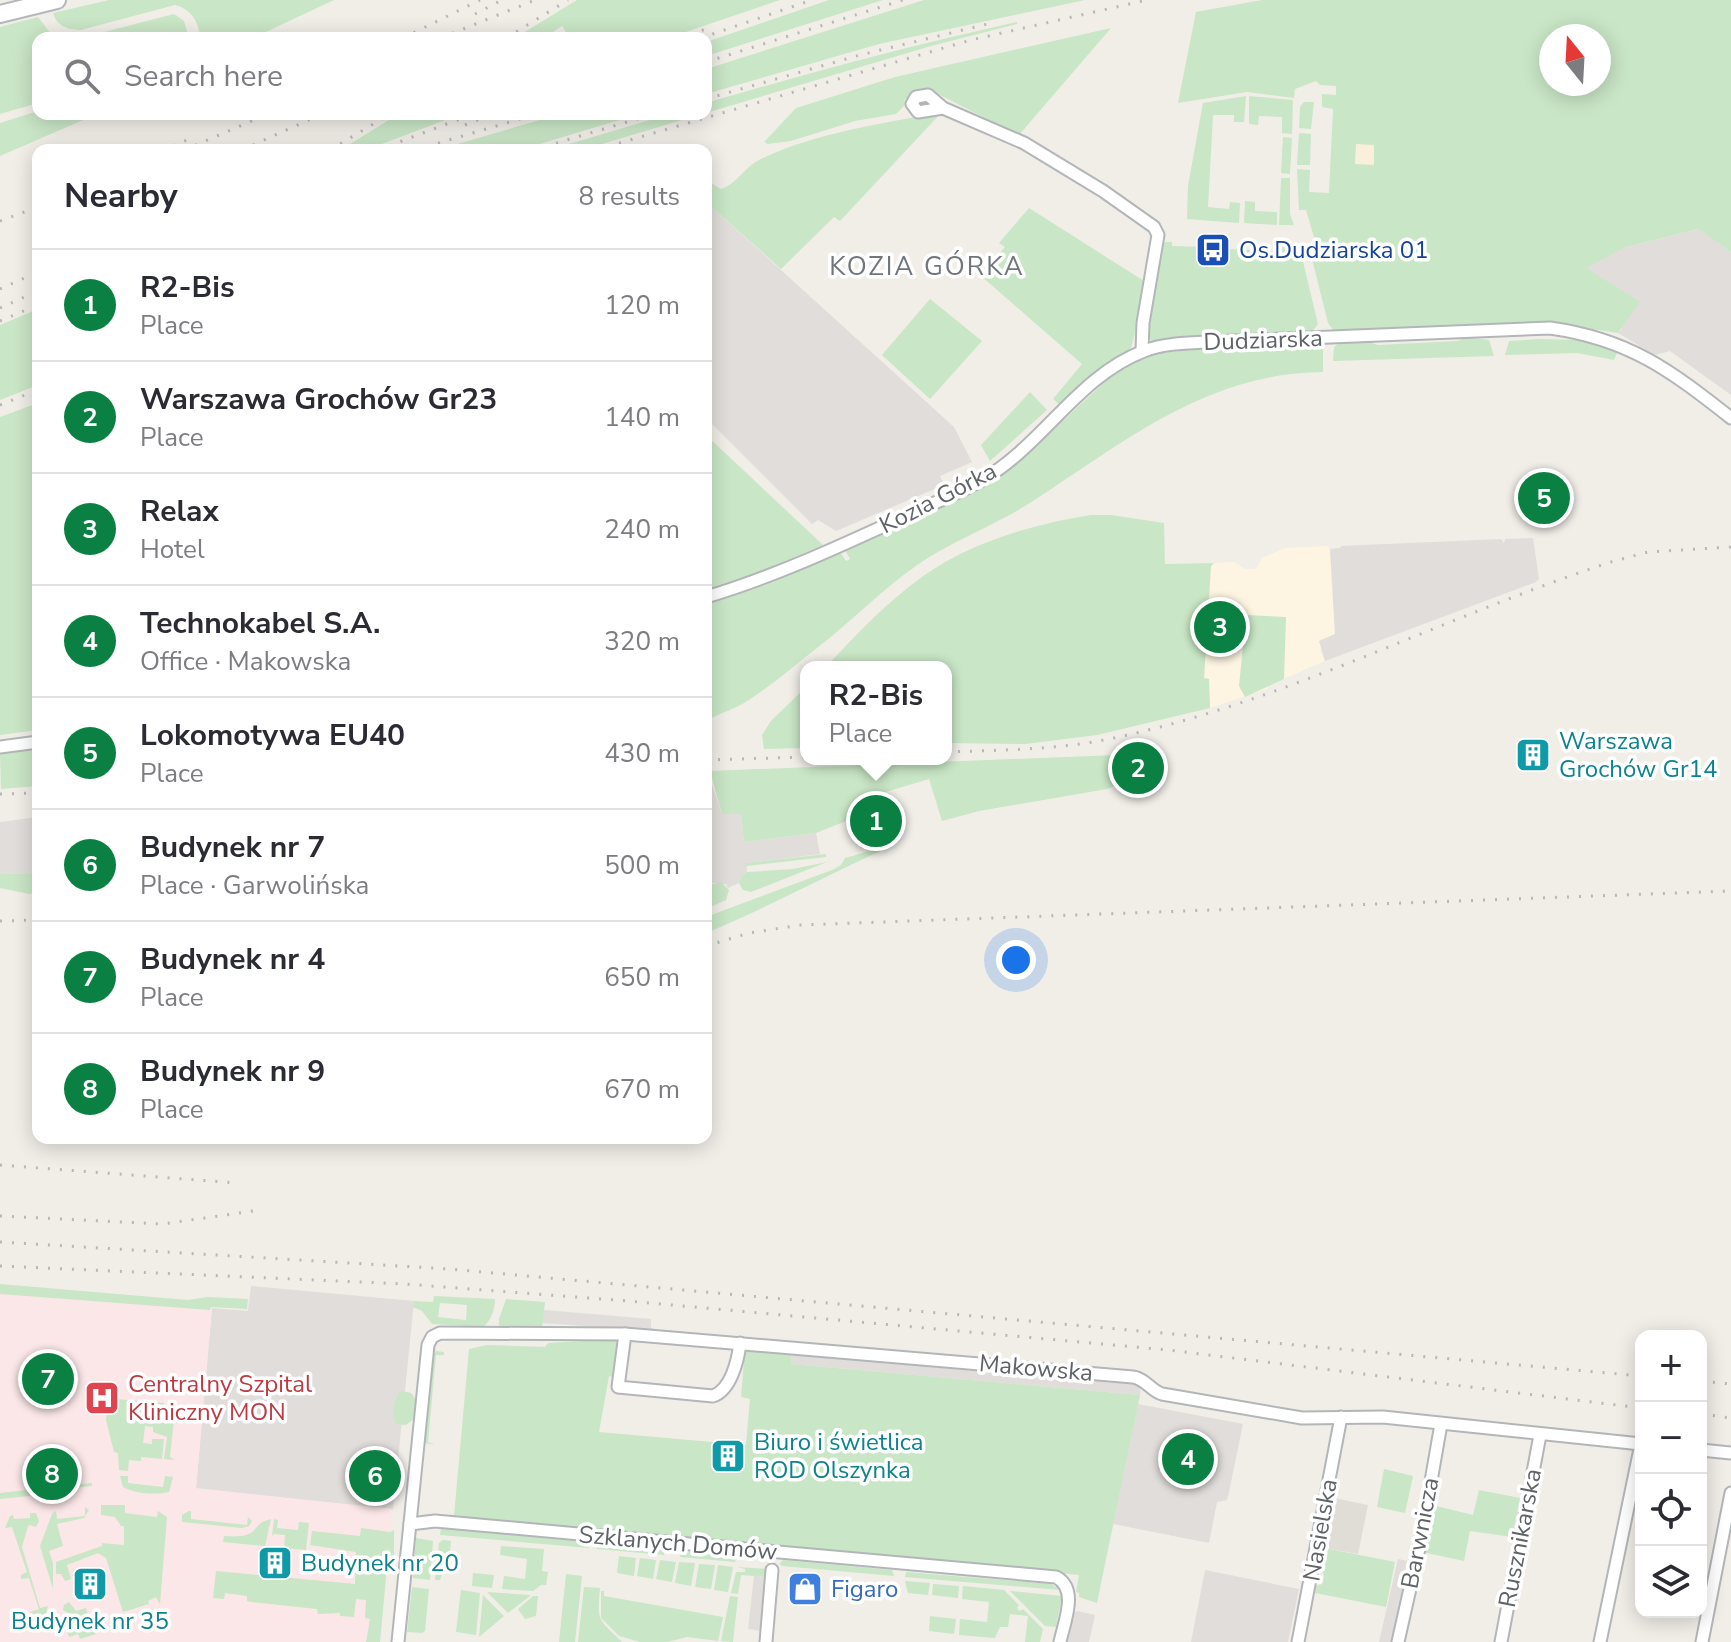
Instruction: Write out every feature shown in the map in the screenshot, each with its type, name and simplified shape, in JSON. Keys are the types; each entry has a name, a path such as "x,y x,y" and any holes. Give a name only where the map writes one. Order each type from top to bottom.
{"main road":[{"path":"0,14 57,0"}],"street":[{"path":"943,108 1027,145 1103,191 1154,227 1158,235 1143,323 1142,351"},
{"name":"Dudziarska","path":"1142,351 1176,344 1210,342 1550,328 1580,332 1626,346 1682,379 1731,418"},
{"name":"Kozia Górka","path":"712,595 756,582 983,480 1010,461 1103,373 1142,351"},
{"path":"0,747 32,743"},
{"name":"Makowska","path":"410,1524 428,1345 432,1337 440,1333 625,1334 1133,1377 1146,1380 1162,1394 1302,1418 1383,1417 1635,1443"},
{"path":"625,1334 618,1387 713,1396 721,1392 736,1366 740,1343"},
{"name":"Nasielska","path":"1298,1642 1341,1417"},
{"name":"Barwnicza","path":"1398,1642 1420,1544 1441,1424"},
{"name":"Rusznikarska","path":"1501,1642 1540,1435"},
{"path":"1707,1451 1731,1453"},
{"path":"1600,1642 1635,1473"},
{"path":"1702,1642 1731,1493"},
{"name":"Szklanych Domów","path":"410,1524 435,1521 1056,1577 1068,1588 1060,1642"},
{"path":"398,1642 410,1524"},
{"path":"766,1642 772,1570"}],"shaded area":[{"path":"712,207 954,427 972,462 940,476 944,485 836,531 818,520 812,524 712,424"},
{"path":"1698,229 1731,252 1731,395 1670,351 1655,355 1618,333 1622,329 1585,268 1626,247"},
{"path":"1533,538 1539,579 1536,582 1325,661 1319,641 1335,634 1330,549 1501,539 1504,543 1505,539"},
{"path":"1327,546 1330,549 1335,634 1320,650 1325,661 1267,686 1267,689 1210,708 1209,679 1204,679 1211,566 1214,563 1234,562 1245,569 1256,569 1262,558 1285,548"},
{"path":"712,785 722,814 741,813 744,842 816,833 820,854 747,863 747,872 739,883 728,888 726,884 714,883"},
{"path":"32,818 32,873 0,874 0,822"},
{"path":"251,1286 414,1301 393,1509 196,1489 212,1308 248,1311"},
{"name":"Centralny Szpital Kliniczny MON","path":"0,1289 212,1308 196,1488 393,1509 380,1642 0,1642"},
{"path":"544,1310 651,1319 651,1327 655,1331 542,1323"},
{"path":"791,1352 1141,1382 1140,1395 791,1364"},
{"path":"1138,1404 1243,1424 1227,1500 1217,1502 1209,1543 1113,1524"},
{"path":"1334,1498 1368,1505 1358,1554 1324,1548"},
{"path":"1398,1559 1407,1561 1393,1642 1379,1642"},
{"path":"1205,1570 1299,1589 1288,1642 1191,1642"},
{"path":"754,1576 767,1577 761,1631 748,1629"},
{"path":"1078,1611 1095,1615 1089,1642 1067,1642 1072,1613"}],"green space":[{"path":"109,0 334,0 266,32 199,32 186,9 175,5 81,30 64,27 57,22 53,13"},
{"path":"577,0 780,0 686,32 566,32 562,26 553,32 525,32"},
{"path":"829,0 883,0 712,54 712,40"},
{"path":"924,0 1085,0 879,44 712,92 712,67"},
{"path":"1262,0 1731,0 1731,252 1698,229 1626,247 1586,268 1640,302 1618,333 1547,322 1333,330 1328,323 1309,247 1316,244 1306,210 1299,210 1297,169 1310,170 1309,192 1329,193 1333,109 1322,107 1322,94 1336,95 1336,86 1320,85 1316,81 1295,89 1294,98 1247,92 1178,103 1196,12"},
{"path":"174,14 184,21 187,32 104,32"},
{"path":"38,17 49,32 32,32 32,105 0,114 0,27"},
{"path":"1017,22 712,111 712,101"},
{"path":"1111,28 1019,135 930,90 905,99 904,106 896,114 855,121 791,141 764,142 796,108 895,77"},
{"path":"1246,96 1244,122 1234,122 1234,115 1213,115 1208,207 1229,209 1230,202 1240,203 1239,223 1187,219 1188,186 1203,103"},
{"path":"1249,96 1293,100 1292,134 1282,133 1282,117 1259,116 1258,125 1249,124"},
{"path":"1304,102 1314,102 1311,129 1299,128 1300,107"},
{"path":"942,112 840,221 834,217 781,269 712,207 712,184 721,189 755,162 805,142"},
{"path":"32,113 32,120 83,120 0,156 0,123"},
{"path":"389,120 445,120 382,144 350,144"},
{"path":"540,120 619,120 540,144 458,144"},
{"path":"650,120 682,120 602,144 569,144"},
{"path":"1299,133 1311,134 1310,165 1297,165"},
{"path":"1283,137 1292,138 1290,174 1281,173"},
{"path":"1281,178 1290,178 1290,214 1294,225 1279,225"},
{"path":"1245,201 1255,202 1255,211 1277,212 1277,225 1244,223"},
{"path":"1029,208 1144,281 1139,304 1142,306 1131,348 1059,404 1053,399 1082,364 980,275 1005,247 999,243"},
{"path":"1165,242 1172,242 1172,246 1206,247 1206,251 1229,252 1230,249 1273,251 1275,244 1296,245 1300,249 1318,324 1312,332 1151,341 1148,334 1157,252"},
{"path":"930,299 982,341 930,399 882,355"},
{"path":"32,312 32,387 0,400 0,325"},
{"path":"1465,337 1489,340 1494,356 1333,361 1334,347 1349,341 1378,345 1458,341"},
{"path":"1576,340 1618,350 1614,360 1577,353 1505,355 1509,341"},
{"path":"1314,343 1323,349 1323,372 1281,375 1242,384 1169,414 1021,509 916,566 772,683 744,703 712,718 712,601 765,585 840,552 846,561 850,559 845,550 984,487 1016,464 1109,378 1135,362 1161,353"},
{"path":"1030,392 1047,410 990,461 981,445"},
{"path":"32,405 32,731 0,735 0,417"},
{"path":"712,441 823,545 765,570 712,587"},
{"path":"1091,515 1164,523 1165,564 1214,563 1211,566 1204,678 1209,679 1210,708 1097,735 1026,744 952,743 952,661 832,661 888,605 930,572 973,548 1043,525"},
{"path":"1246,615 1286,617 1284,679 1245,697 1239,686"},
{"path":"800,693 800,748 764,749 762,735 771,721"},
{"path":"32,748 32,786 1,789 0,752"},
{"path":"1116,755 1121,769 1113,769 1113,774 1121,774 1122,783 1107,789 979,811 942,821 929,779 869,797 851,819 816,833 744,842 741,814 722,814 712,778 712,771 952,765 952,761"},
{"path":"885,849 712,930 712,915 832,870 841,865 845,858"},
{"path":"826,854 826,857 747,866 746,863"},
{"path":"827,862 751,892 743,890 739,883 747,872 793,869"},
{"path":"32,873 32,893 0,888 0,874"},
{"path":"721,882 729,890 726,900 712,906 712,884"},
{"path":"0,1284 188,1300 208,1297 248,1299 247,1309 211,1307 210,1310 0,1294"},
{"path":"434,1296 495,1299 492,1314 483,1327 432,1324 422,1311 413,1307 414,1301 433,1302","holes":["440,1303 467,1305 466,1320 438,1317"]},
{"path":"506,1299 545,1302 542,1328 499,1327"},
{"path":"617,1339 613,1377 609,1376 599,1432 746,1445 750,1399 741,1397 745,1350 791,1354 791,1364 1140,1395 1097,1603 1079,1597 1076,1592 1079,1575 443,1518 443,1515 454,1516 469,1349 487,1345 545,1347 548,1343"},
{"path":"436,1351 444,1352 444,1355 436,1355 428,1442 435,1445 425,1443 433,1354"},
{"path":"402,1391 411,1393 417,1401 414,1419 406,1425 396,1424 394,1416 395,1402"},
{"path":"116,1399 164,1403 164,1418 174,1419 170,1457 175,1460 164,1459 167,1437 153,1432 153,1427 145,1426 143,1443 152,1444 152,1439 164,1439 162,1459 141,1457 141,1461 129,1460 128,1471 119,1470 118,1453 114,1452 106,1420 107,1411 116,1407"},
{"path":"1384,1469 1413,1476 1405,1513 1377,1507"},
{"path":"120,1476 128,1476 128,1483 163,1487 165,1476 173,1477 169,1492 152,1494 123,1487"},
{"path":"92,1483 92,1486 52,1490 48,1494 0,1499 0,1493"},
{"path":"1479,1490 1520,1498 1512,1537 1470,1531 1464,1561 1422,1552 1432,1505 1473,1515"},
{"path":"101,1505 125,1505 125,1513 157,1517 158,1511 167,1517 160,1604 156,1597 148,1601 149,1604 123,1612 106,1558 98,1553 67,1565 71,1579 65,1581 61,1574 56,1574 56,1562 102,1546 102,1543 124,1545 124,1526 115,1517 101,1515"},
{"path":"85,1507 89,1510 84,1518 57,1524 63,1546 49,1551 53,1563 53,1589 40,1546 52,1514 56,1511 57,1519 85,1516"},
{"path":"189,1511 191,1519 247,1525 248,1517 252,1521 249,1526 242,1528 182,1522 182,1515"},
{"path":"30,1513 36,1513 39,1521 36,1527 28,1526 22,1547 40,1608 48,1606 46,1614 38,1618 30,1612 39,1609 29,1578 21,1579 21,1575 27,1572 12,1527 5,1528 10,1516 13,1515 14,1519 30,1518"},
{"path":"271,1519 265,1546 223,1542 224,1536 245,1535"},
{"path":"274,1519 278,1520 277,1528 298,1530 299,1522 309,1523 306,1550 284,1548 285,1535 272,1536"},
{"path":"361,1528 394,1530 394,1556 388,1556 380,1642 366,1642 370,1619 365,1618 366,1600 356,1599 354,1617 340,1616 340,1613 318,1614 317,1609 252,1602 247,1601 247,1596 225,1593 224,1599 213,1598 216,1571 355,1584 356,1552 310,1545 312,1531 360,1536"},
{"path":"441,1528 587,1542 589,1548 440,1535"},
{"path":"416,1538 433,1541 430,1580 413,1578"},
{"path":"451,1541 449,1562 445,1562 447,1571 443,1571 440,1580 435,1580 439,1543"},
{"path":"598,1544 665,1549 664,1555 597,1549"},
{"path":"501,1546 544,1549 542,1571 548,1572 546,1585 533,1591 502,1589 504,1576 525,1579 527,1559 500,1555"},
{"path":"1324,1548 1395,1562 1386,1607 1315,1593 1316,1586 1322,1584 1324,1574 1320,1571"},
{"path":"681,1551 737,1556 735,1562 680,1557"},
{"path":"619,1556 636,1558 634,1576 617,1573"},
{"path":"640,1558 656,1560 653,1579 637,1576"},
{"path":"660,1560 676,1562 672,1582 656,1579"},
{"path":"783,1560 892,1570 894,1576 782,1566 779,1564"},
{"path":"679,1562 695,1563 691,1586 675,1583"},
{"path":"699,1564 715,1565 711,1589 695,1587"},
{"path":"718,1565 733,1567 728,1592 714,1590"},
{"path":"737,1567 768,1569 767,1577 741,1575 738,1594 731,1593 736,1572 745,1572 745,1569"},
{"path":"906,1572 1051,1584 1060,1590 905,1577"},
{"path":"473,1573 494,1575 492,1588 472,1586"},
{"path":"566,1574 582,1576 575,1642 559,1642"},
{"path":"905,1581 930,1583 928,1595 908,1593"},
{"path":"933,1584 959,1586 958,1598 932,1595"},
{"path":"963,1586 1004,1590 1019,1605 1017,1608 1020,1611 1023,1609 1043,1629 1040,1642 1025,1642 1028,1616 1010,1614 1008,1627 1000,1627 995,1638 959,1635 960,1619 987,1622 989,1602 962,1599"},
{"path":"412,1587 429,1589 425,1631 422,1633 407,1632"},
{"path":"584,1587 600,1588 601,1619 622,1642 578,1642"},
{"path":"461,1590 480,1593 476,1635 456,1632"},
{"path":"601,1591 604,1591 604,1596 723,1617 718,1641 687,1637 668,1642 640,1642 619,1636 601,1618"},
{"path":"1010,1591 1062,1596 1056,1627 1045,1626"},
{"path":"487,1592 530,1595 530,1596 508,1613"},
{"path":"483,1595 504,1616 479,1637"},
{"path":"533,1596 538,1596 536,1616 525,1619 518,1609"},
{"path":"730,1596 738,1597 733,1642 721,1641"},
{"path":"69,1602 76,1611 86,1608 96,1634 80,1639 78,1634 69,1637 64,1623 58,1625 64,1621 76,1625 78,1619 63,1610"},
{"path":"930,1616 956,1619 954,1634 929,1631"}],"sand":[{"path":"1356,144 1374,145 1374,165 1355,164"}],"railway":[{"path":"415,32 480,0"},
{"path":"475,14 502,0"},
{"path":"456,32 535,0"},
{"path":"516,32 568,0"},
{"path":"712,34 812,0"},
{"path":"712,60 903,0"},
{"path":"712,116 971,40 1147,0"},
{"path":"712,97 860,55 996,22"},
{"path":"697,32 709,28"},
{"path":"198,144 254,120"},
{"path":"255,144 309,120"},
{"path":"340,144 380,120"},
{"path":"394,144 457,120"},
{"path":"465,125 478,120"},
{"path":"435,144 517,120"},
{"path":"553,144 634,120"},
{"path":"616,144 698,120"},
{"path":"177,144 192,138"},
{"path":"0,221 32,209"},
{"path":"0,289 32,275"},
{"path":"0,308 32,294"},
{"path":"0,321 32,308"},
{"path":"0,405 32,392"},
{"path":"952,752 1068,745 1109,739 1174,723 1300,682 1611,562 1648,552 1731,547"},
{"path":"712,760 800,757"},
{"path":"0,794 32,793"},
{"path":"712,944 749,933 801,925 1731,891"},
{"path":"0,921 32,920"},
{"path":"0,1165 237,1183"},
{"path":"0,1216 163,1224 260,1210"},
{"path":"0,1242 449,1269 1635,1375"},
{"path":"0,1266 405,1284 628,1301 1168,1350 1635,1407"},
{"path":"1707,1382 1731,1384"},
{"path":"1707,1415 1731,1418"}],"place":[{"name":"Os.Dudziarska 01","path":"1213,250"},
{"name":"Lokomotywa EU40","path":"1544,498"},
{"name":"Relax","path":"1220,627"},
{"name":"Warszawa Grochów Gr14","path":"1533,755"},
{"name":"Warszawa Grochów Gr23","path":"1138,768"},
{"name":"R2-Bis","path":"876,821"},
{"name":"Budynek nr 4","path":"48,1379"},
{"name":"Centralny Szpital Kliniczny MON","path":"102,1398"},
{"name":"Biuro i świetlica ROD Olszynka","path":"728,1456"},
{"name":"Technokabel S.A.","path":"1188,1459"},
{"name":"Budynek nr 9","path":"52,1474"},
{"name":"Budynek nr 7","path":"375,1476"},
{"name":"Budynek nr 20","path":"275,1563"},
{"name":"Budynek nr 35","path":"90,1584"},
{"name":"Figaro","path":"805,1589"}],"district":[{"name":"KOZIA GÓRKA","path":"927,266"}]}
